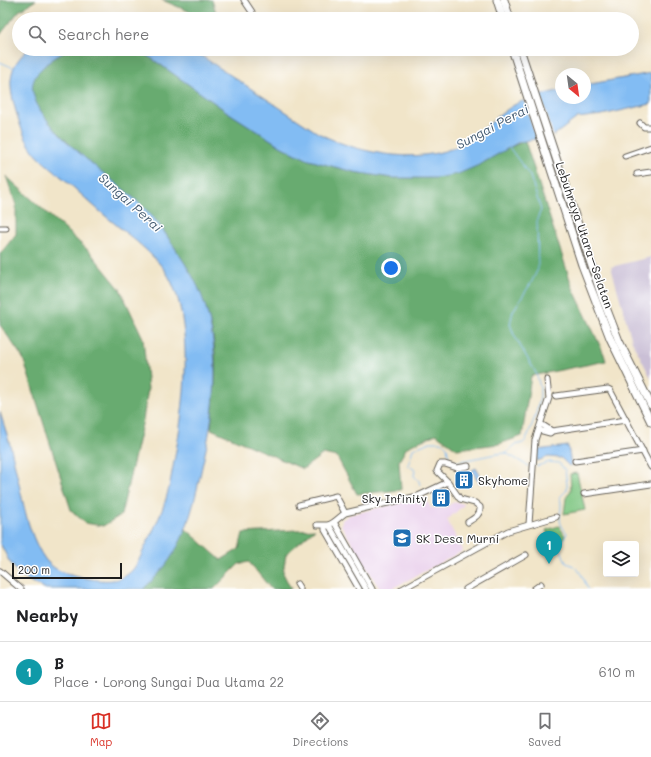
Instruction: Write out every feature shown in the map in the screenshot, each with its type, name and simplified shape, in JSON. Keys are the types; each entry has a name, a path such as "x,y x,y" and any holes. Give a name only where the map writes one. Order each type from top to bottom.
{"highway":[{"path":"497,0 501,12"},
{"path":"504,0 508,12"},
{"name":"Lebuhraya Utara–Selatan","path":"516,56 523,69 556,159 590,263 619,341 651,405"},
{"name":"Lebuhraya Utara–Selatan","path":"521,56 523,69 548,161 582,265 610,338 651,422"}],"street":[{"path":"244,0 252,12"},
{"path":"640,123 644,127 651,127"},
{"path":"625,156 651,147"},
{"path":"637,174 651,173"},
{"path":"529,524 534,440 539,430 549,398 547,380"},
{"path":"556,396 608,389 610,390 651,467"},
{"path":"539,430 550,433 552,431 626,420"},
{"path":"541,424 552,431"},
{"path":"575,461 643,451"},
{"path":"468,466 456,468 440,464 437,471 448,482 460,499 480,506 477,516 468,522"},
{"path":"359,589 325,530 325,527 345,513 418,496 448,482"},
{"path":"584,494 651,484"},
{"path":"300,504 336,496 345,513"},
{"path":"402,589 508,531 556,517"},
{"path":"334,522 372,589"},
{"path":"317,524 329,525"},
{"path":"329,525 366,589"},
{"path":"466,589 526,556"},
{"path":"0,571 20,589"},
{"path":"534,589 541,584"}],"shaded area":[{"path":"651,257 651,378 632,341 611,267"},
{"name":"SK Desa Murni","path":"425,497 431,508 444,508 454,502 465,504 447,520 463,551 391,589 380,589 341,525 342,520 349,515"}],"green space":[{"path":"0,0 36,0 18,12 12,12 12,20 0,35"},
{"path":"162,0 212,0 216,12 190,12"},
{"path":"57,56 147,56 226,111 282,147 309,160 354,172 392,178 436,178 479,165 508,148 525,141 572,286 606,361 531,376 522,436 499,444 457,449 436,434 407,447 399,461 401,490 357,494 337,457 323,454 303,469 211,429 216,372 215,353 206,309 194,281 179,255 154,218 66,141 39,109 32,92 32,85 38,72"},
{"path":"6,176 90,252 120,289 143,338 148,389 143,420 121,515 103,526 85,523 71,510 23,358 0,325 0,254 16,234 16,205"},
{"path":"577,473 585,510 564,514 566,498 571,490 570,474"},
{"path":"559,526 565,536 557,551 546,530"},
{"path":"186,529 221,560 239,549 243,533 315,529 286,554 283,573 291,589 271,589 249,562 239,564 214,589 143,589 168,561"}],"water":[{"name":"Sungai Perai","path":"21,56 57,56 39,72 33,85 33,93 43,115 52,126 83,156 135,199 158,223 195,281 206,307 214,350 214,393 212,415 196,495 186,529 178,545 158,575 143,589 46,589 31,582 18,573 9,561 0,543 0,412 11,449 29,525 33,537 49,564 66,574 96,580 116,580 124,577 131,571 138,561 154,529 167,496 178,438 185,382 185,344 183,325 180,307 169,276 144,248 50,168 33,150 21,127 12,96 11,79 16,64"},
{"name":"Sungai Perai","path":"147,56 202,56 318,133 335,141 374,152 415,156 454,148 471,139 514,105 525,100 555,92 555,104 591,104 591,84 651,73 651,104 602,115 577,118 553,136 519,142 479,165 458,174 436,178 392,178 354,172 309,160 282,147 226,111"},
{"path":"568,446 571,465 569,466 561,458 548,457 537,461 537,450"},
{"path":"476,468 483,481 479,483 472,470"}],"pier":[{"path":"540,93 554,138 546,141 537,141 523,98"}],"waterway":[{"path":"0,62 14,68"},
{"path":"417,488 420,485 419,481 414,476 415,470 408,465 413,449 430,442 442,442 447,447 449,458 456,462 506,453 515,445 523,443 526,440 535,417 540,397 540,387 536,373 514,335 510,324 513,311 538,269 537,219 541,210 530,176 509,147"},
{"path":"506,453 528,466"},
{"path":"537,466 549,462 559,463 565,470 567,490 560,497 560,520 567,533 560,547 566,563 571,564 578,569 588,589"}],"place":[{"name":"Skyhome","path":"464,480"},
{"name":"Sky Infinity","path":"441,498"},
{"name":"SK Desa Murni","path":"402,538"},
{"name":"B","path":"549,564"}]}
